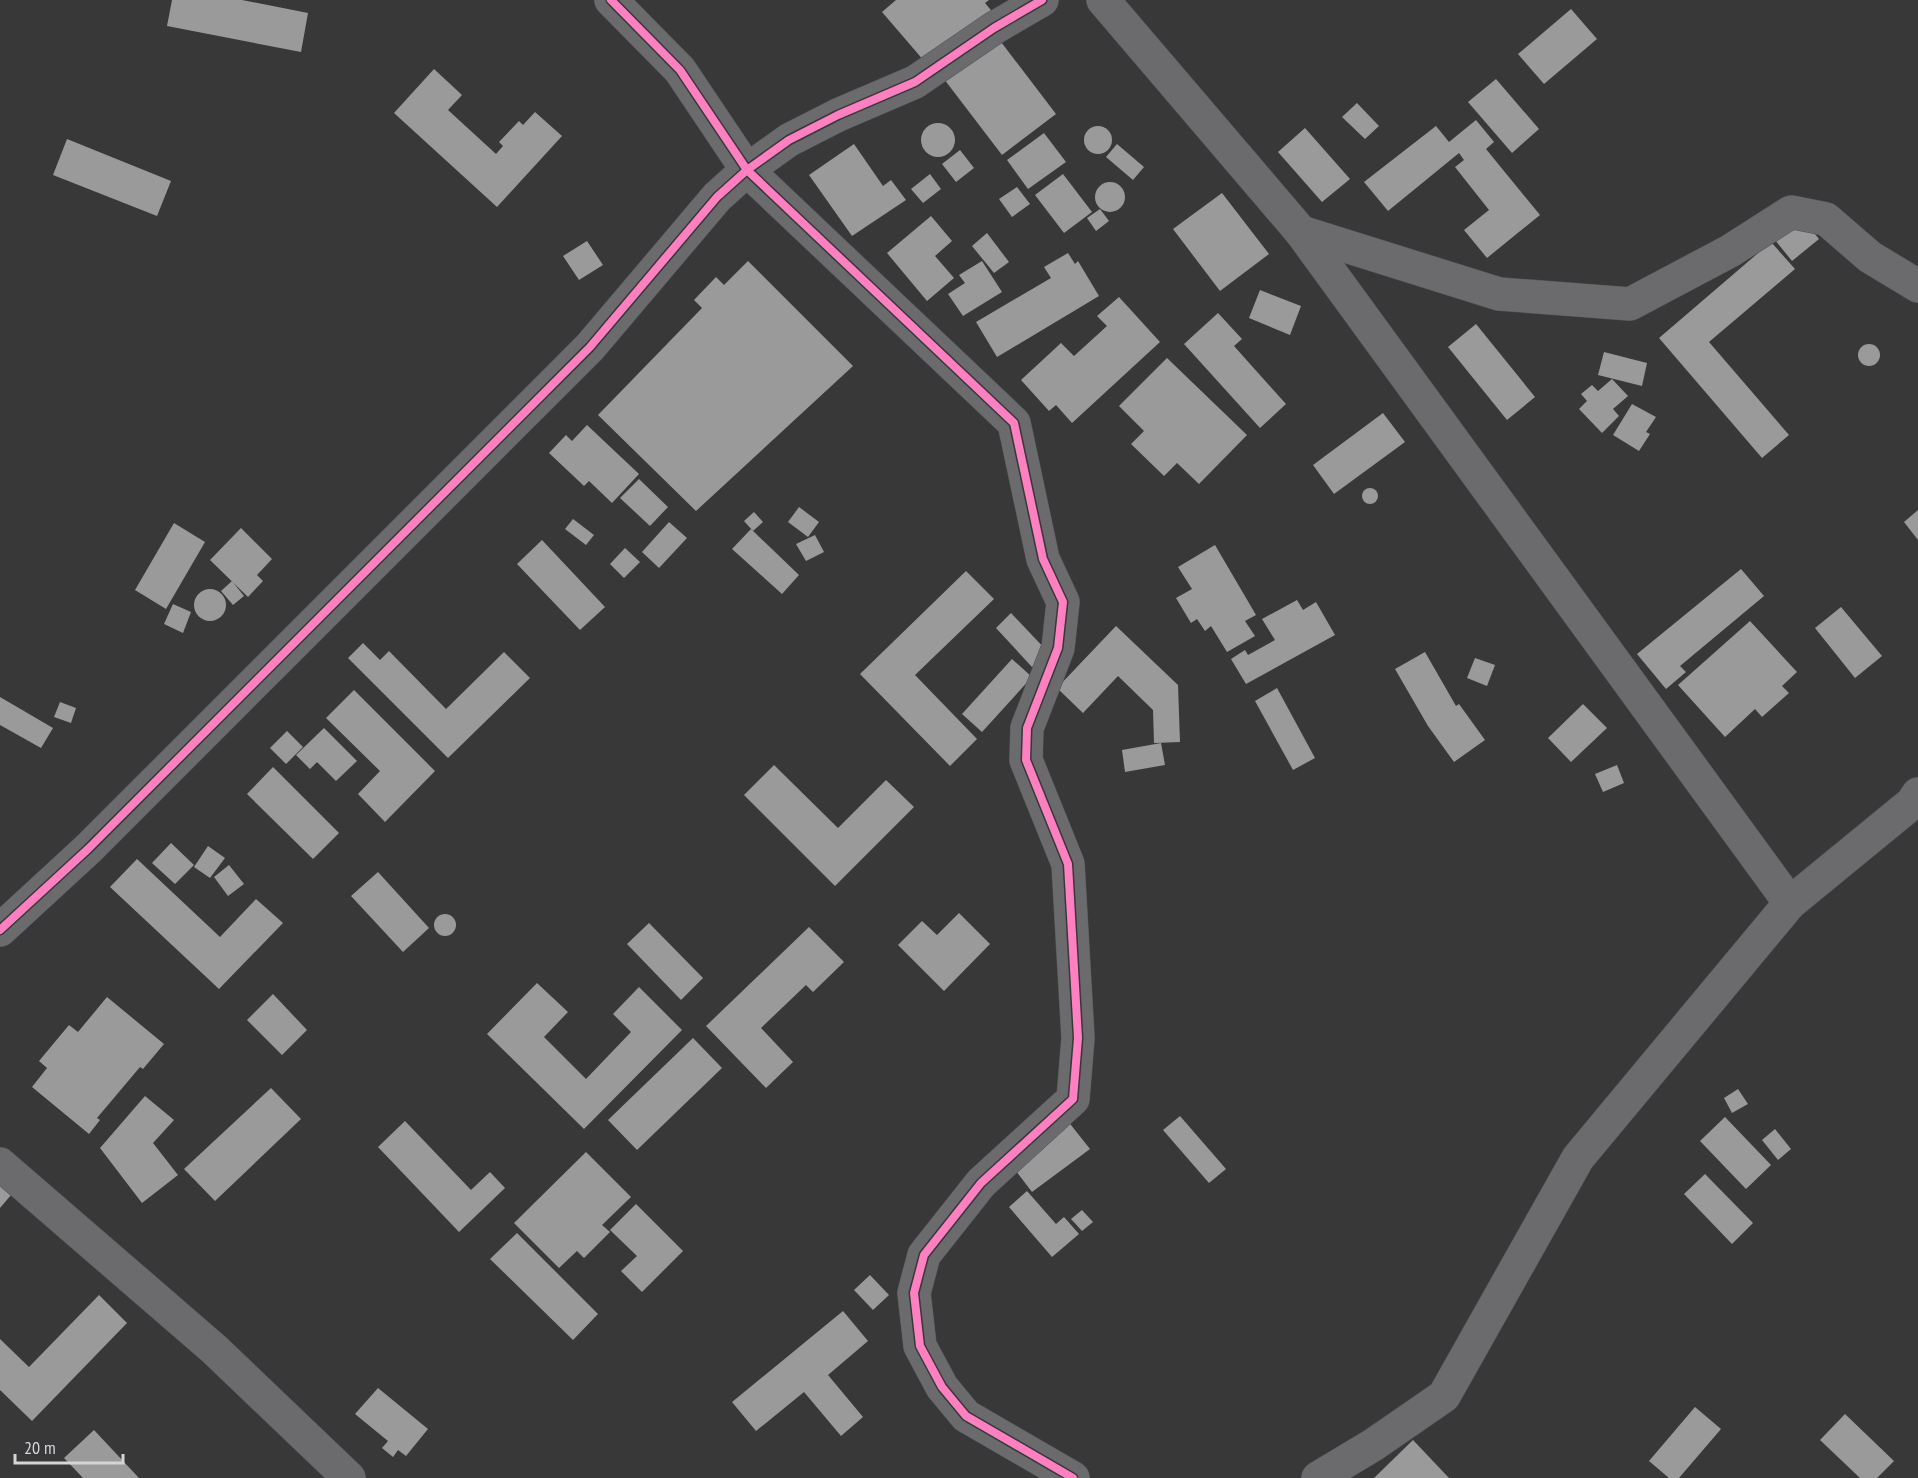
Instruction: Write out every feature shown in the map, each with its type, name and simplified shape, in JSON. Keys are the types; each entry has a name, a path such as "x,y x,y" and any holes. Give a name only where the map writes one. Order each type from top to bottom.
{"street":[{"path":"610,0 680,70 747,170 1014,423 1042,559 1063,602 1058,648 1027,728 1026,760 1068,864 1078,1038 1073,1099 981,1183 924,1255 914,1293 921,1346 942,1387 966,1416 1073,1478"},
{"path":"0,930 88,849 590,348 717,197 747,170 789,140 915,82 994,27 1042,0"},
{"path":"1103,0 1300,232 1790,903"},
{"path":"1300,232 1499,294 1630,304 1730,251 1791,212 1826,219 1870,258 1918,286"},
{"path":"1318,1478 1373,1445 1444,1396 1578,1158 1790,903 1912,803 1918,794"},
{"path":"0,1164 214,1349 349,1478"}],"building":[{"path":"172,0 242,0 308,13 301,52 167,26"},
{"path":"896,0 989,0 985,3 995,15 931,69 882,12"},
{"path":"1571,9 1597,39 1544,84 1518,54"},
{"path":"998,38 1056,114 1002,155 944,79"},
{"path":"434,69 462,95 448,110 496,154 503,146 499,142 519,121 523,125 535,112 562,136 497,207 394,113"},
{"path":"1496,79 1539,129 1512,153 1468,102"},
{"path":"1357,103 1379,126 1365,139 1342,117"},
{"path":"1476,120 1494,142 1486,149 1540,215 1487,258 1464,230 1489,210 1455,167 1464,160 1459,153 1388,211 1364,182 1436,126 1449,142"},
{"path":"938,123 950,128 955,140 950,152 938,157 926,152 921,140 926,128"},
{"path":"1098,126 1108,130 1112,140 1108,150 1098,154 1088,150 1084,140 1088,130"},
{"path":"1305,128 1350,179 1322,202 1278,152"},
{"path":"1044,133 1066,162 1028,189 1007,160"},
{"path":"67,139 171,181 157,216 53,175"},
{"path":"854,144 883,186 891,180 906,200 852,236 809,175"},
{"path":"1117,144 1144,167 1133,180 1106,157"},
{"path":"960,150 974,168 956,182 942,164"},
{"path":"930,174 941,189 923,203 911,189"},
{"path":"1063,174 1092,212 1064,233 1035,195"},
{"path":"1110,182 1116,183 1124,191 1124,203 1116,211 1110,212 1104,211 1096,203 1095,197 1096,191 1104,183"},
{"path":"1017,187 1030,204 1012,217 999,199"},
{"path":"1222,193 1269,254 1220,291 1173,229"},
{"path":"1100,209 1109,221 1096,231 1087,218"},
{"path":"931,216 952,241 935,256 954,278 927,301 887,253"},
{"path":"1802,218 1819,239 1792,261 1775,240"},
{"path":"987,233 1009,262 994,273 972,246"},
{"path":"587,241 603,265 579,280 563,256"},
{"path":"1771,242 1795,269 1709,342 1789,435 1762,458 1659,338"},
{"path":"1068,253 1075,264 1078,261 1099,296 997,357 976,322 1051,278 1044,267"},
{"path":"748,261 853,366 696,511 598,415 702,308 694,300 716,277 724,285"},
{"path":"982,261 1002,292 963,316 948,294 965,283 959,275"},
{"path":"1260,290 1301,306 1290,335 1249,318"},
{"path":"1119,297 1160,342 1072,423 1056,405 1049,411 1021,380 1061,343 1074,356 1107,326 1097,316"},
{"path":"1218,313 1242,339 1234,346 1286,404 1260,428 1184,344"},
{"path":"1476,324 1535,397 1507,420 1448,347"},
{"path":"1865,344 1873,344 1880,351 1880,359 1873,366 1865,366 1858,359 1858,351"},
{"path":"1604,352 1647,363 1642,386 1598,375"},
{"path":"1167,358 1247,435 1199,484 1177,463 1164,476 1131,444 1144,431 1119,406"},
{"path":"1612,379 1628,396 1613,409 1619,416 1602,433 1579,409 1587,401 1581,394 1592,385 1598,391"},
{"path":"1632,404 1656,417 1646,432 1650,434 1639,451 1613,435"},
{"path":"1383,413 1405,442 1334,494 1313,465"},
{"path":"587,425 639,474 612,503 589,481 584,486 549,453 566,435 572,441"},
{"path":"639,479 668,507 650,526 620,498"},
{"path":"1367,488 1373,488 1378,496 1376,502 1367,504 1362,499 1362,493"},
{"path":"799,507 819,522 808,537 788,522"},
{"path":"1918,510 1918,540 1904,522"},
{"path":"754,512 763,522 753,531 744,521"},
{"path":"573,519 594,535 586,545 565,529"},
{"path":"669,522 687,538 659,568 642,552"},
{"path":"174,523 205,542 166,609 135,590"},
{"path":"241,528 272,559 257,575 263,581 248,597 210,560"},
{"path":"751,529 799,575 782,594 732,549"},
{"path":"815,535 824,552 806,561 796,544"},
{"path":"542,540 605,607 580,630 517,564"},
{"path":"1215,545 1256,615 1245,621 1255,636 1227,652 1211,626 1205,631 1197,619 1191,623 1176,598 1192,589 1178,567"},
{"path":"625,548 640,562 624,578 610,564"},
{"path":"1741,569 1764,596 1680,666 1686,672 1666,689 1637,654"},
{"path":"966,571 994,599 915,675 977,739 950,766 860,674"},
{"path":"232,581 244,596 233,605 221,591"},
{"path":"210,589 221,594 226,605 221,616 210,621 199,616 194,605 199,594"},
{"path":"1297,600 1303,610 1316,602 1335,635 1246,684 1231,659 1245,650 1248,655 1275,640 1262,619"},
{"path":"173,604 191,612 183,633 164,624"},
{"path":"1841,607 1882,656 1855,678 1815,628"},
{"path":"1011,613 1048,652 1032,667 996,628"},
{"path":"1750,621 1797,672 1782,686 1789,693 1762,717 1755,709 1725,737 1678,685"},
{"path":"1116,626 1178,685 1180,742 1154,743 1153,710 1118,676 1083,713 1057,688"},
{"path":"363,643 380,660 389,651 446,709 504,652 530,678 448,758 348,658"},
{"path":"1425,652 1456,706 1459,704 1485,740 1454,762 1428,726 1395,669"},
{"path":"1475,658 1495,665 1487,686 1467,678"},
{"path":"1012,659 1032,677 982,732 962,714"},
{"path":"1277,688 1315,758 1293,770 1255,701"},
{"path":"354,690 435,771 385,822 358,794 380,771 326,718"},
{"path":"0,697 53,728 41,748 0,725"},
{"path":"60,702 76,708 71,723 54,717"},
{"path":"1583,704 1607,728 1571,762 1548,738"},
{"path":"324,728 357,761 336,781 317,762 310,769 296,755"},
{"path":"287,731 303,747 286,764 270,748"},
{"path":"1161,743 1165,765 1125,772 1122,750"},
{"path":"774,765 838,828 886,780 914,807 835,886 744,795"},
{"path":"1617,765 1624,783 1603,792 1595,774"},
{"path":"273,767 339,833 313,859 247,794"},
{"path":"171,843 194,865 175,884 152,863"},
{"path":"208,846 225,858 210,878 194,867"},
{"path":"137,859 220,937 256,899 283,923 219,989 110,887"},
{"path":"229,865 244,884 228,896 214,877"},
{"path":"378,872 429,928 403,952 351,896"},
{"path":"959,913 990,944 944,991 898,945 922,921 937,935"},
{"path":"445,914 453,917 456,925 453,933 445,936 437,933 434,925 437,917"},
{"path":"649,923 703,978 681,1000 627,944"},
{"path":"809,927 844,962 813,992 806,985 761,1028 793,1062 766,1088 706,1026"},
{"path":"537,983 568,1012 544,1037 586,1079 631,1032 613,1014 639,987 682,1030 584,1129 487,1034"},
{"path":"273,994 307,1030 282,1055 247,1020"},
{"path":"107,997 164,1044 143,1069 140,1067 97,1118 100,1120 89,1134 32,1087 47,1068 39,1061 69,1025 78,1032"},
{"path":"693,1038 722,1068 637,1150 608,1120"},
{"path":"271,1088 301,1119 215,1201 184,1169"},
{"path":"1738,1089 1748,1104 1732,1113 1724,1098"},
{"path":"145,1096 174,1120 153,1143 178,1175 142,1203 100,1148"},
{"path":"1180,1116 1226,1169 1209,1183 1163,1130"},
{"path":"1725,1117 1771,1165 1746,1189 1700,1141"},
{"path":"1067,1120 1090,1149 1032,1192 1010,1163"},
{"path":"405,1121 471,1190 490,1172 505,1188 459,1232 378,1147"},
{"path":"1775,1129 1791,1149 1778,1160 1762,1140"},
{"path":"586,1152 631,1197 602,1225 610,1232 584,1258 577,1251 559,1268 514,1223"},
{"path":"0,1174 17,1188 0,1208"},
{"path":"1705,1174 1753,1223 1732,1244 1684,1194"},
{"path":"1027,1191 1056,1224 1064,1217 1079,1234 1052,1257 1009,1207"},
{"path":"636,1204 683,1251 642,1292 621,1271 637,1256 610,1230"},
{"path":"1082,1210 1093,1222 1082,1231 1071,1219"},
{"path":"517,1233 598,1314 573,1340 490,1259"},
{"path":"870,1275 889,1295 873,1310 854,1290"},
{"path":"99,1295 127,1323 32,1421 0,1390 0,1339 29,1367"},
{"path":"843,1311 868,1341 828,1375 863,1417 841,1436 804,1392 756,1431 732,1402"},
{"path":"378,1388 428,1429 406,1456 398,1450 393,1457 382,1448 388,1441 355,1414"},
{"path":"1695,1407 1721,1429 1679,1478 1669,1478 1649,1461"},
{"path":"1845,1414 1894,1461 1877,1478 1860,1478 1820,1440"},
{"path":"94,1430 139,1478 83,1478 64,1458"},
{"path":"1413,1440 1449,1478 1374,1478"}],"cycle path":[{"path":"611,0 680,70 747,170 1014,423 1043,559 1063,602 1058,648 1027,728 1026,760 1068,864 1078,1038 1073,1099 981,1183 924,1255 914,1293 920,1346 942,1387 966,1416 1073,1478"},
{"path":"0,930 88,849 590,347 717,197 747,170 789,140 838,115 915,82 994,28 1042,0"}]}
